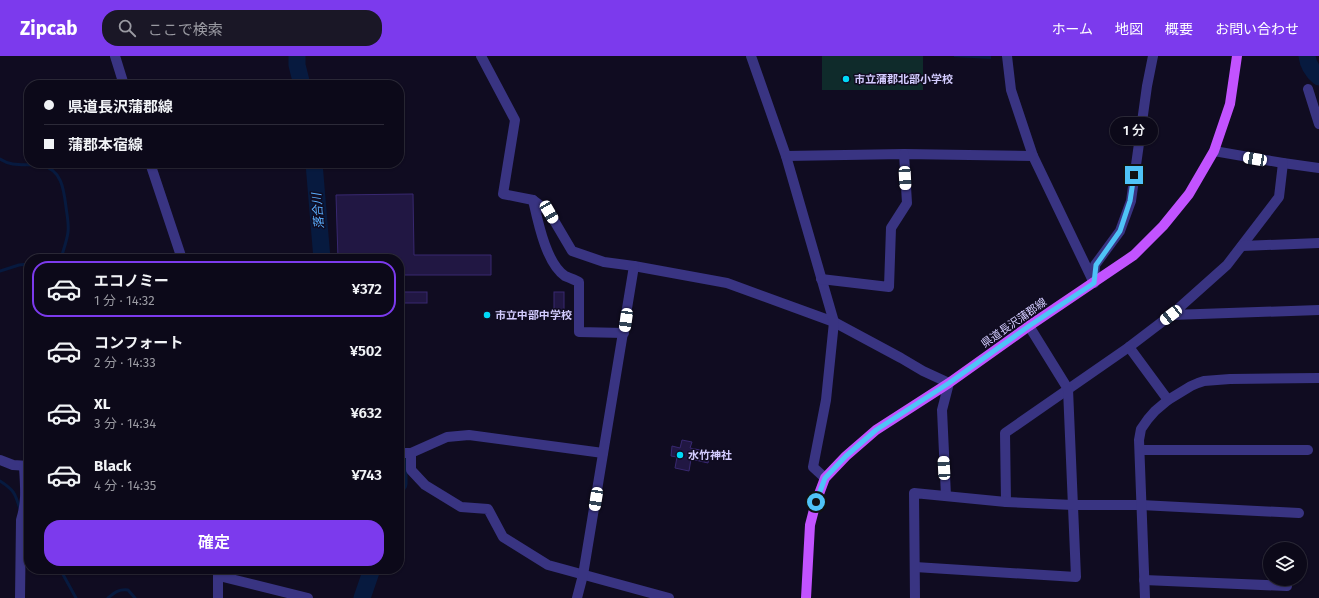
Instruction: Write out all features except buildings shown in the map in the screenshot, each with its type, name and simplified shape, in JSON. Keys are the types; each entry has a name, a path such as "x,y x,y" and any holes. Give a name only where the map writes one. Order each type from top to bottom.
{"main road":[{"name":"県道長沢蒲郡線","path":"806,598 810,525 816,502 825,478 846,456 876,430 949,383 1029,326 1134,255 1163,226 1189,194 1214,151 1230,104 1237,56"}],"street":[{"path":"115,56 122,80"},
{"path":"481,56 515,120 503,194 533,200 549,212 572,252 604,262 727,283 834,322 923,371 949,383 942,410 946,496"},
{"path":"751,56 786,156 834,322 826,400 813,467 825,478"},
{"path":"1007,56 1012,90 1033,156 1094,283"},
{"path":"1094,283 1096,265 1120,231 1130,201 1147,86 1153,56"},
{"path":"1308,89 1319,124"},
{"path":"1214,151 1319,168"},
{"path":"786,156 904,154 1033,156"},
{"path":"821,279 889,287 891,228 906,203 904,154"},
{"path":"1006,502 1006,433 1129,347 1171,315 1228,264 1279,197 1283,163"},
{"path":"152,168 180,254"},
{"path":"533,200 540,232 555,265 565,275 579,282 579,332 624,333"},
{"path":"1242,246 1319,244"},
{"path":"577,598 583,575 634,266"},
{"path":"1171,315 1319,310"},
{"path":"915,568 1076,577 1068,389 1029,326"},
{"path":"1129,347 1168,400"},
{"path":"1145,598 1139,440 1141,429 1148,419 1168,400 1191,386 1204,381 1230,379 1319,378"},
{"path":"603,453 468,435 447,438 406,453 411,470 425,485 461,507 488,509 503,537 548,566 669,598"},
{"path":"1140,450 1308,450"},
{"path":"0,460 13,465 24,466"},
{"path":"915,598 914,493 1006,502 1073,505 1141,505 1299,513"},
{"path":"20,598 21,520 24,511"},
{"path":"218,598 219,574"},
{"path":"226,574 308,598"},
{"path":"1144,580 1263,585"}],"green space":[{"path":"822,56 923,56 923,90 822,90"}],"water":[{"path":"991,56 991,59 954,57"}],"waterway":[{"name":"落合川","path":"297,56 297,65 301,80"},
{"path":"1307,56 1311,68 1319,77"},
{"path":"0,159 5,162 24,165"},
{"path":"49,168 58,176 64,194 68,220 68,232 62,254"},
{"name":"落合川","path":"314,168 322,254"},
{"path":"0,271 24,264"},
{"path":"0,481 13,492 20,509"},
{"path":"63,574 76,598"},
{"name":"落合川","path":"362,598 370,574"},
{"path":"108,598 117,591 122,590 128,590 135,598"}],"place":[{"name":"市立蒲郡北部小学校","path":"846,79"},
{"name":"市立中部中学校","path":"487,315"},
{"name":"水竹神社","path":"680,455"}],"route":[{"path":"816,502 825,478 846,456 876,430 949,383 1029,326 1094,283 1096,265 1120,231 1130,201 1134,175"}]}
